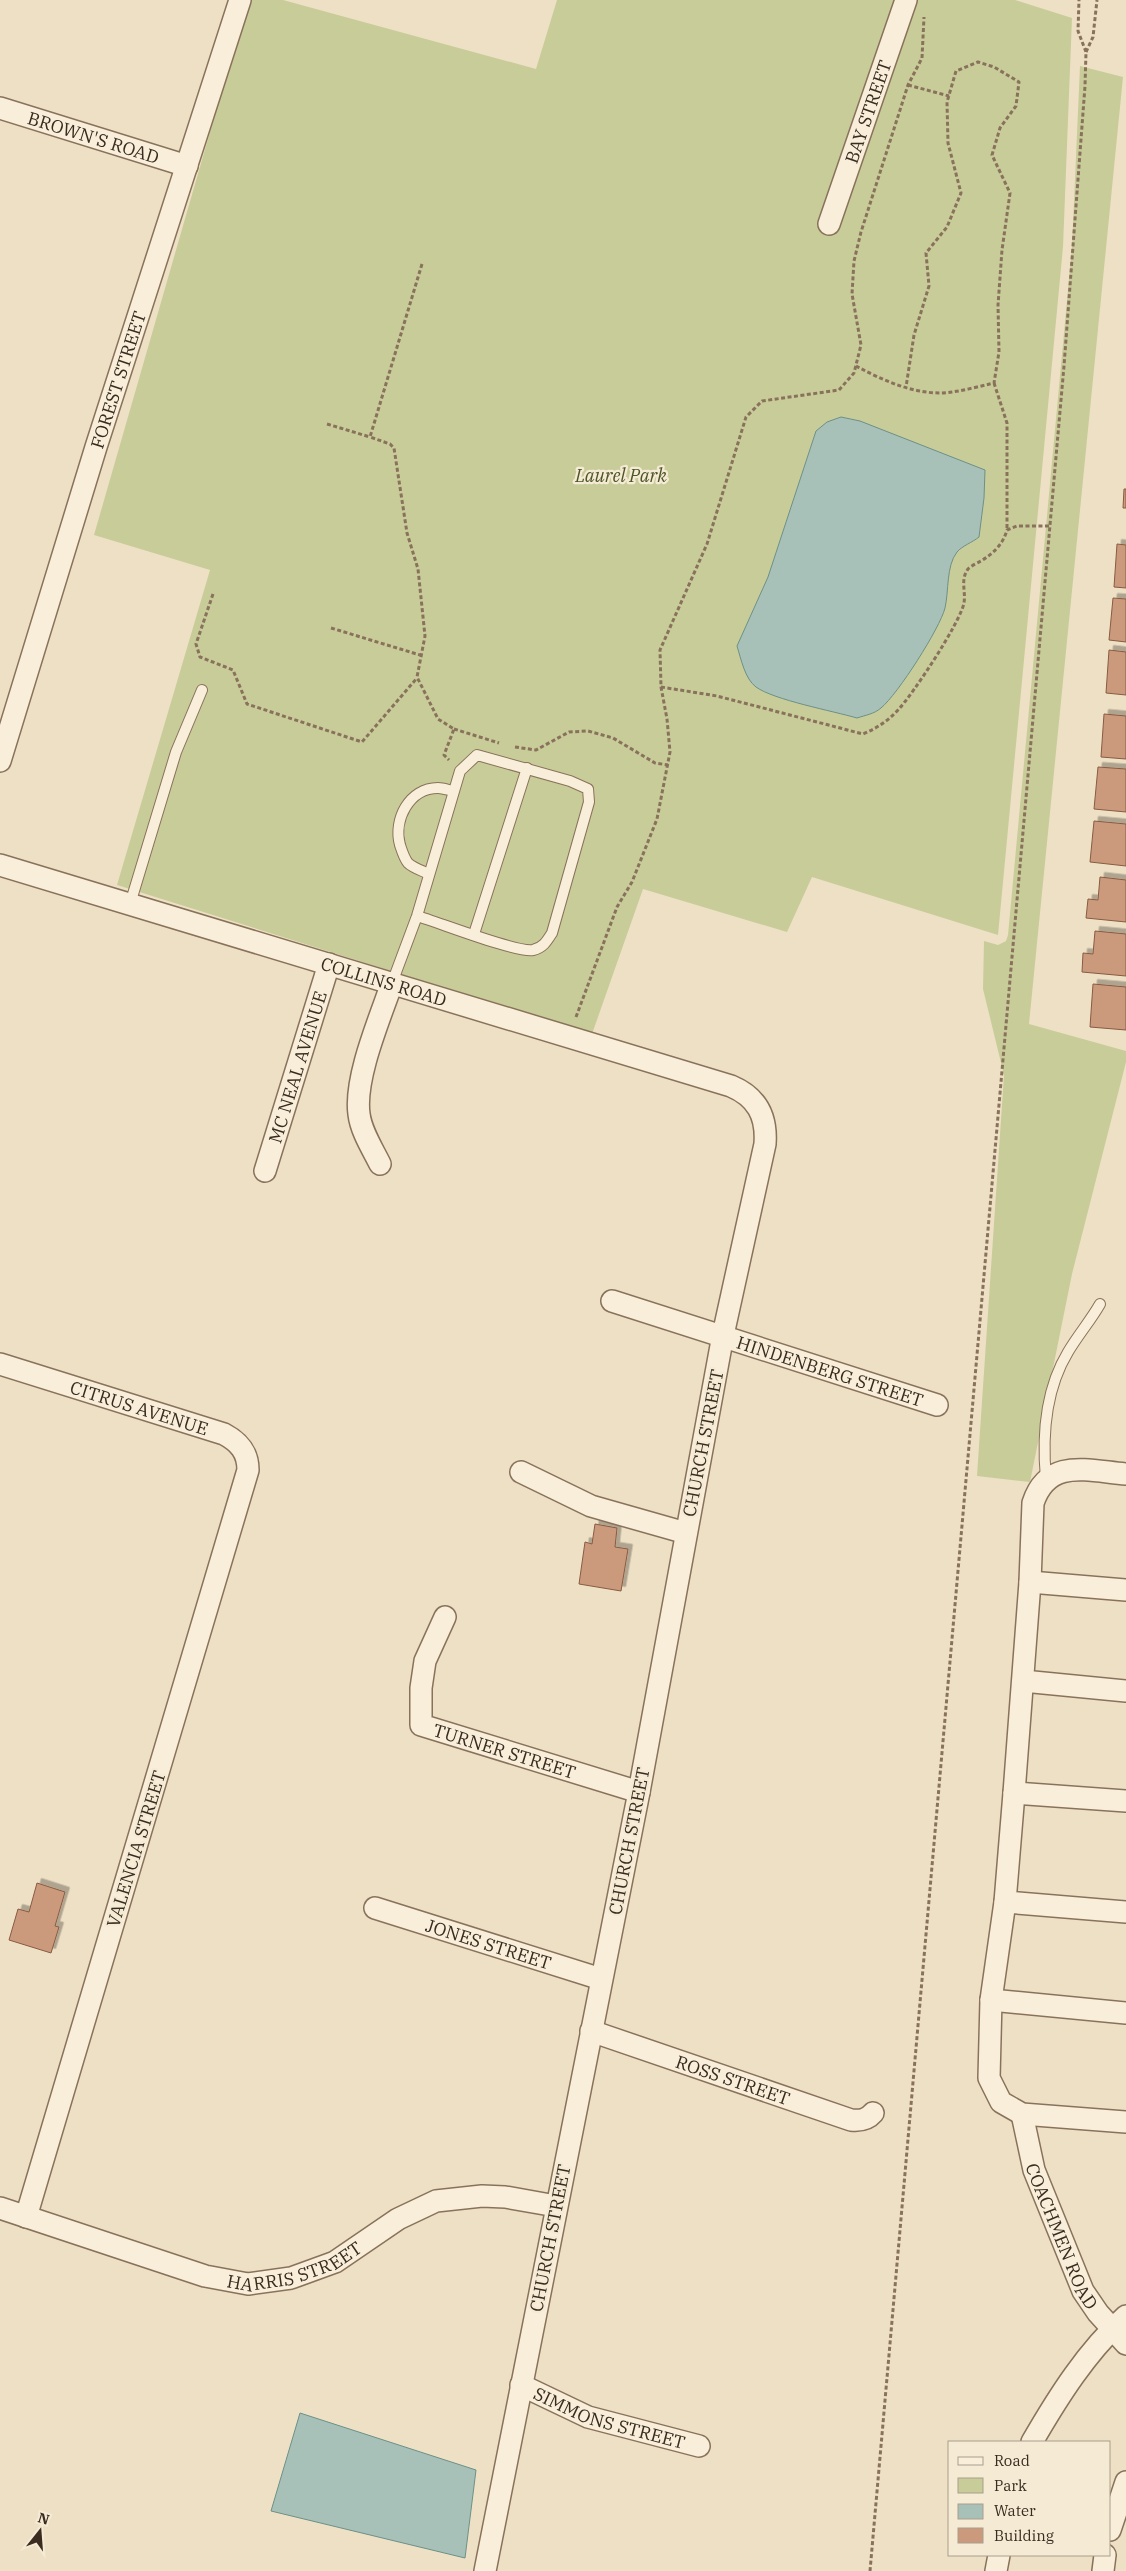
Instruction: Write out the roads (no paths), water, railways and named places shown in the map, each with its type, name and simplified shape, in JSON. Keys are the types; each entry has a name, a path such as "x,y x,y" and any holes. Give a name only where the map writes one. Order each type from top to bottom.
{"street":[{"name":"FOREST STREET","path":"0,761 96,447 240,0"},
{"name":"BAY STREET","path":"830,224 906,0"},
{"name":"BROWN'S ROAD","path":"0,108 187,166"},
{"name":"COLLINS ROAD","path":"0,865 731,1086 749,1095 761,1110"},
{"name":"MC NEAL AVENUE","path":"264,1171 329,964"},
{"path":"380,1164 362,1125 358,1098 363,1073 392,983"},
{"name":"CHURCH STREET","path":"485,2571 639,1792 723,1335 765,1144 765,1125 761,1110"},
{"name":"HINDENBERG STREET","path":"612,1300 937,1405"},
{"name":"CITRUS AVENUE","path":"0,1364 224,1434 234,1440 244,1450 248,1460 246,1481"},
{"path":"1126,1474 1065,1470 1054,1473 1037,1490 1033,1503 1030,1582 1005,1902 991,2000 989,2078 1001,2102 1022,2114 1126,2122"},
{"path":"521,1472 591,1506 686,1533"},
{"name":"VALENCIA STREET","path":"26,2217 246,1481"},
{"path":"1030,1582 1126,1590"},
{"name":"TURNER STREET","path":"445,1617 425,1661 420,1688 421,1725 639,1792"},
{"path":"1023,1681 1126,1691"},
{"path":"1014,1793 1126,1802"},
{"path":"1005,1902 1126,1912"},
{"name":"JONES STREET","path":"375,1908 601,1979"},
{"path":"991,2000 1126,2013"},
{"name":"ROSS STREET","path":"591,2030 851,2120 860,2121 869,2118 873,2113"},
{"name":"COACHMEN ROAD","path":"1022,2114 1034,2170 1083,2292 1098,2313 1122,2330"},
{"name":"HARRIS STREET","path":"0,2208 204,2276 248,2284 291,2278 335,2262 390,2223 436,2201 482,2196 505,2197 556,2206"},
{"path":"1033,2441 1055,2403 1122,2330"},
{"name":"SIMMONS STREET","path":"521,2385 588,2417 699,2446"},
{"path":"1111,2527 1126,2482"},
{"path":"996,2571 999,2556"},
{"path":"1103,2571 1105,2556"}],"lane":[{"path":"130,904 176,752 202,690"},
{"path":"392,983 417,916 460,771 478,755 570,781 588,789 589,802 552,932 543,947 532,950 510,947 417,916"},
{"path":"474,934 527,768"},
{"path":"429,874 409,864 404,857 398,837 400,818 409,800 424,792 436,788 453,791"},
{"path":"1046,1479 1044,1448 1052,1385 1068,1352 1100,1304"}],"water":[{"path":"841,417 860,421 985,470 984,498 979,537 959,550 953,558 949,571 945,608 942,617 927,645 888,701 876,712 857,718 790,701 756,687 746,674 737,646 768,577 816,431 827,422"},
{"path":"300,2413 476,2470 465,2558 271,2511"}],"park label":[{"name":"Laurel Park","path":"621,475"}]}
